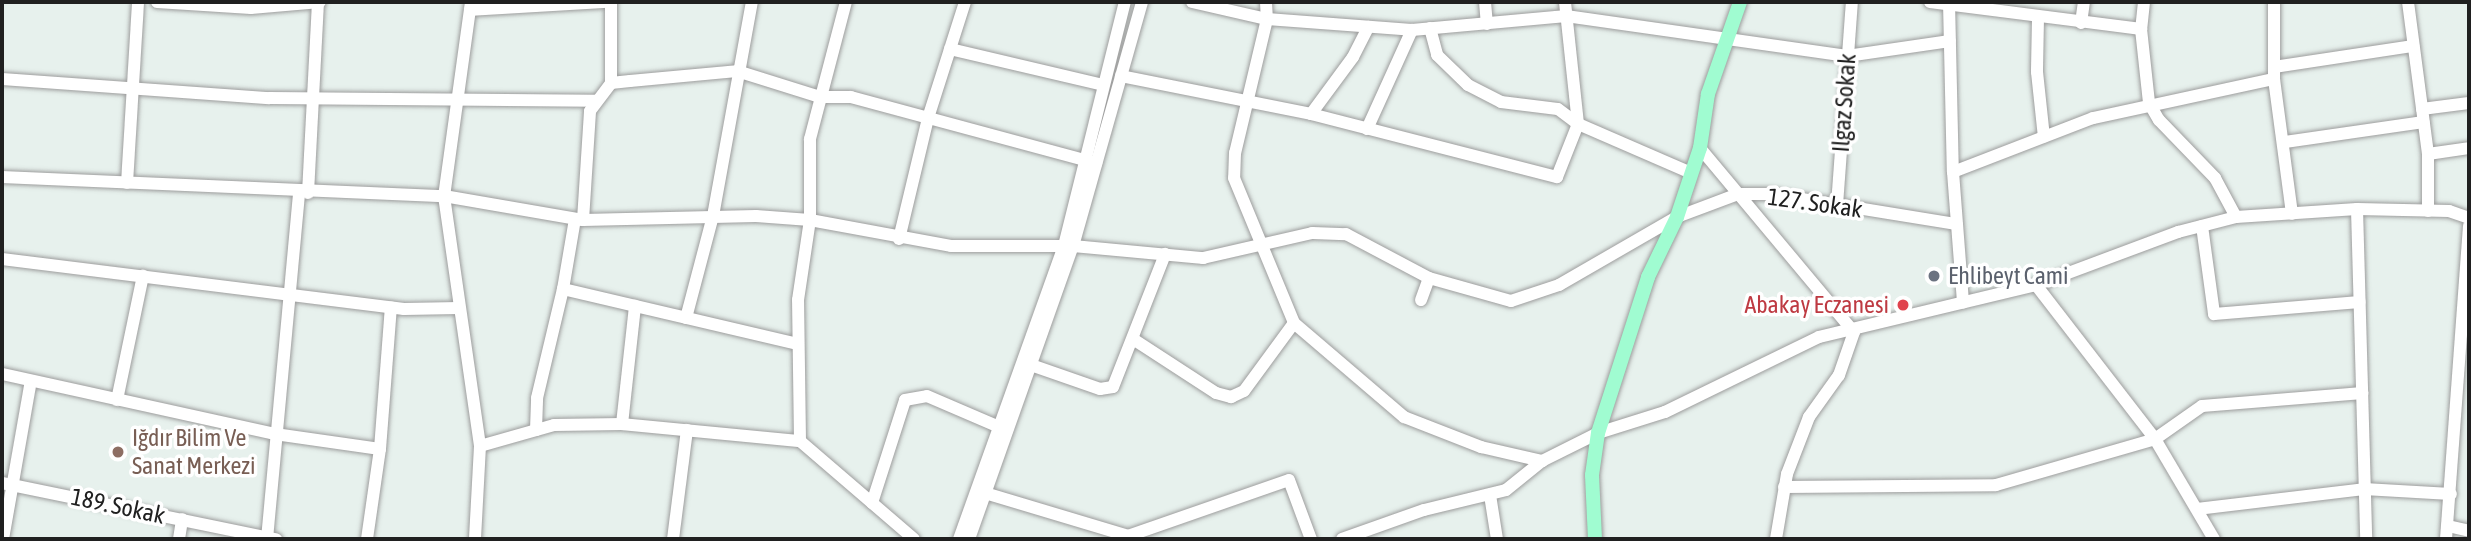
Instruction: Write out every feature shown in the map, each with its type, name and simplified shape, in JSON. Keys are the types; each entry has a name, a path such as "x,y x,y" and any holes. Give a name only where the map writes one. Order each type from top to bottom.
{"main road":[{"path":"1595,539 1592,475 1598,433 1648,277 1677,217 1700,148 1708,94 1740,2"}],"street":[{"path":"127,183 138,2"},
{"path":"157,2 251,8 319,3 304,193 289,294 275,435 270,539"},
{"path":"475,539 480,446 444,196 460,99 470,6 609,2 611,83"},
{"path":"686,318 713,216 737,71 752,2"},
{"path":"800,441 797,344 801,272 810,220 810,139 846,2"},
{"path":"899,239 928,118 950,49 961,2"},
{"path":"1091,162 1103,85 1125,2"},
{"path":"969,539 1031,365 1142,2"},
{"path":"1192,2 1267,19 1412,30 1566,16 1847,56 1950,41"},
{"path":"1266,2 1267,19 1247,100 1234,178 1259,246 1283,289 1294,323 1404,417 1481,447 1542,461"},
{"path":"1485,2 1487,24"},
{"path":"1121,76 1311,114 1558,177 1578,124 1565,2"},
{"name":"Ilgaz Sokak","path":"1836,205 1852,2"},
{"path":"1930,2 1949,2 2034,17 2141,29"},
{"path":"1949,2 1953,172 1963,303"},
{"path":"2032,2 2044,137"},
{"path":"2081,23 2084,2"},
{"path":"2144,2 2141,29 2149,103 2159,120 2215,178 2236,217"},
{"path":"2261,2 2274,2 2274,73 2285,142 2292,214"},
{"path":"2408,2 2428,154 2428,211"},
{"path":"1311,114 1353,57 1368,27"},
{"path":"1430,28 1437,55 1468,85 1501,102 1558,109 1578,124 1691,173"},
{"path":"1367,129 1412,30"},
{"path":"1953,172 2044,137 2149,103 2274,73 2413,46"},
{"path":"950,49 1103,85"},
{"path":"536,430 537,398 579,219 584,154 595,101 611,83 737,71 820,97 851,97 1091,162"},
{"path":"2,79 269,98 595,101"},
{"path":"2285,142 2423,115 2469,103"},
{"path":"1700,148 1854,332"},
{"path":"2428,154 2469,148"},
{"path":"2,177 304,193 444,196 579,219 713,216 810,220 899,239 988,248 1069,246 1203,258 1259,246"},
{"name":"127. Sokak","path":"1259,246 1312,233 1346,234 1429,278 1511,301 1526,299 1586,272 1677,217 1738,194 1836,205 1957,224"},
{"path":"2357,209 2366,539"},
{"path":"1342,539 1424,510 1506,490 1542,461 1598,433 1665,412 1819,337 1854,332 2036,285 2202,226 2236,217 2357,209 2428,211 2469,218"},
{"path":"2202,226 2214,314 2360,302"},
{"path":"2469,226 2447,533 2469,531"},
{"path":"959,539 1069,246"},
{"path":"1031,365 1107,389 1113,387 1164,254"},
{"path":"2,259 391,307 459,308"},
{"path":"117,400 143,276"},
{"path":"1421,300 1429,278"},
{"path":"2036,285 2155,439 2214,539"},
{"path":"563,289 797,344"},
{"path":"622,424 635,306"},
{"path":"367,539 380,449 391,307"},
{"path":"1133,338 1216,393 1231,397 1244,391 1294,323"},
{"path":"1776,539 1784,487 1809,417 1839,375 1854,332"},
{"path":"2,374 275,435 380,449"},
{"path":"3,539 7,484 31,381"},
{"path":"1784,487 1996,485 2155,439 2202,406 2362,393"},
{"path":"872,503 905,400 926,396 999,427"},
{"path":"480,446 554,425 622,424 800,441 914,539"},
{"path":"673,539 687,430"},
{"path":"985,493 1128,536 1207,505 1289,480 1311,539"},
{"name":"189. Sokak","path":"7,484 270,539"},
{"path":"2197,509 2364,489 2451,494"},
{"path":"1490,495 1497,539"},
{"path":"179,539 182,519"}],"place":[{"name":"Ehlibeyt Cami","path":"1934,276"},
{"name":"Abakay Eczanesi","path":"1903,305"},
{"name":"Iğdır Bilim Ve Sanat Merkezi","path":"118,452"}]}
